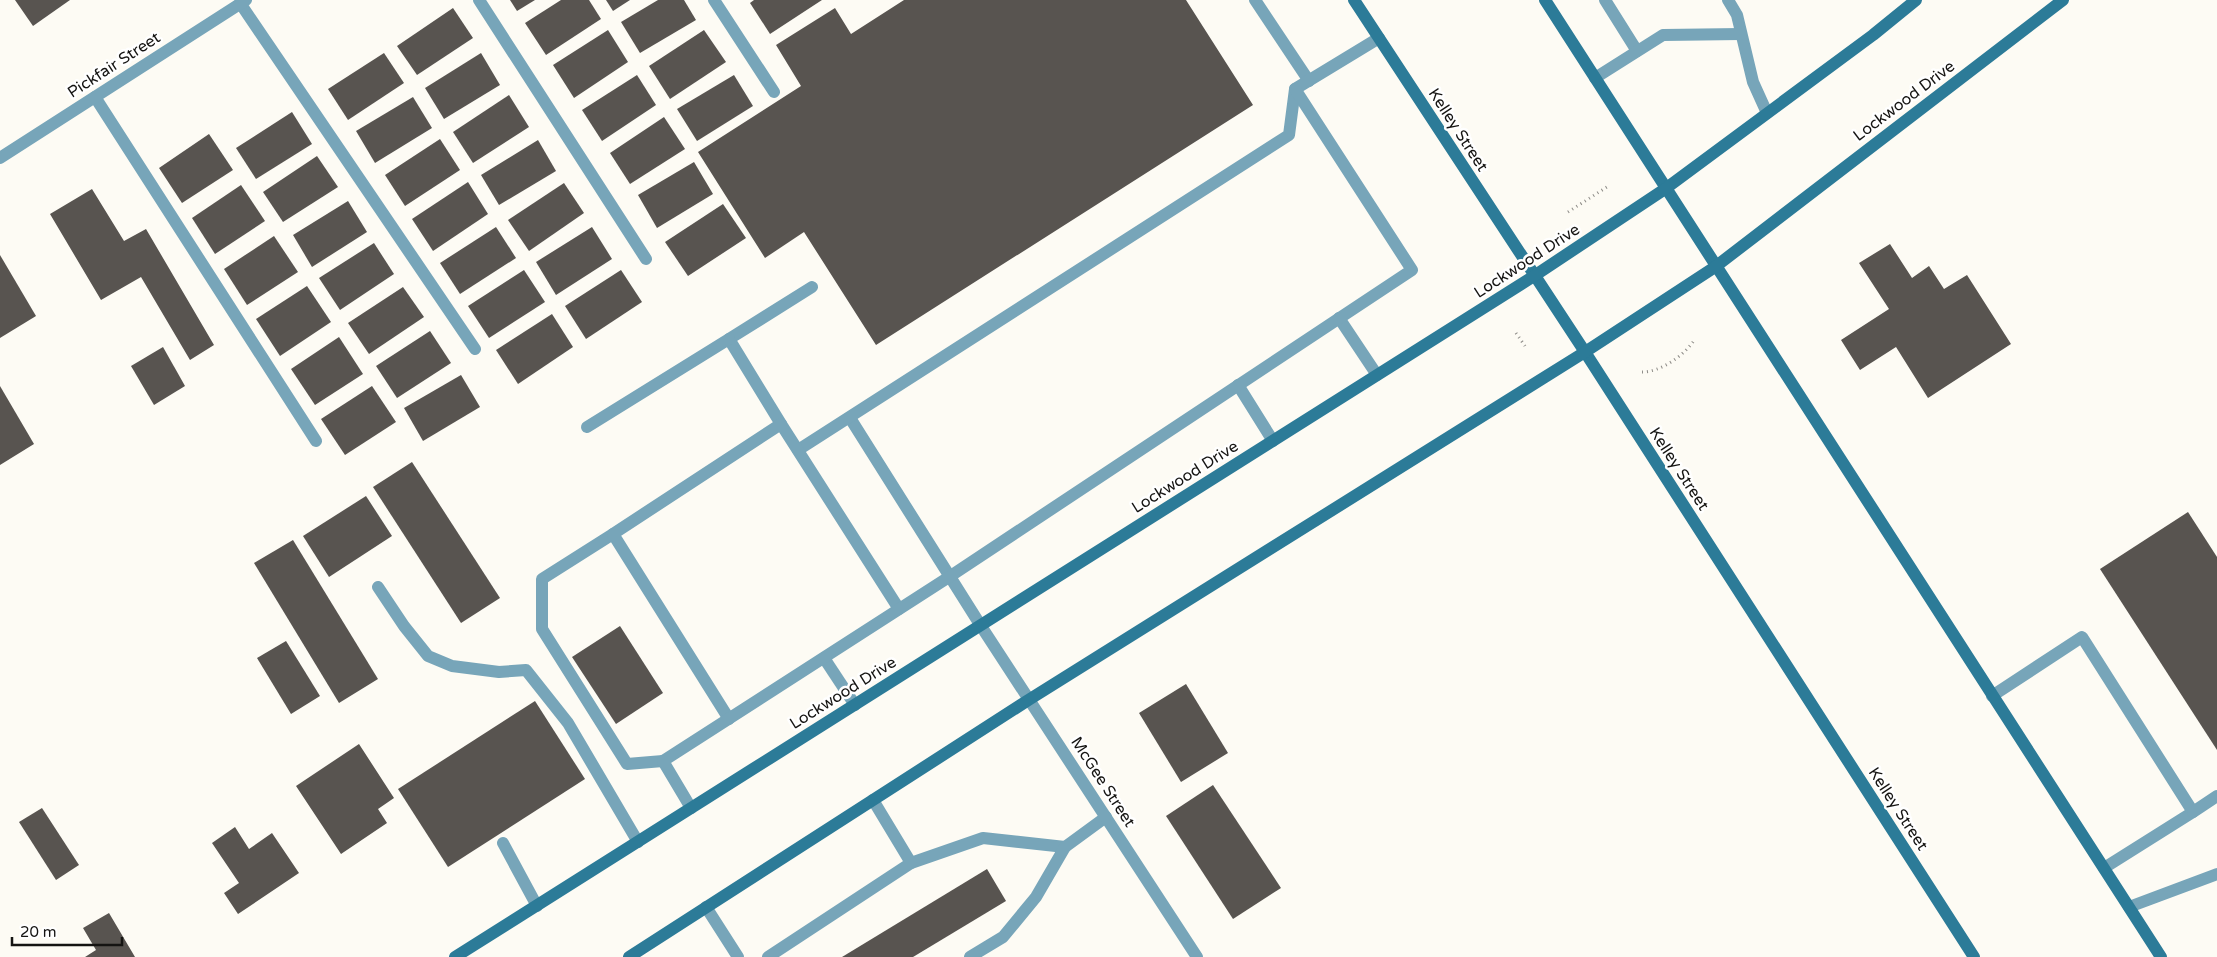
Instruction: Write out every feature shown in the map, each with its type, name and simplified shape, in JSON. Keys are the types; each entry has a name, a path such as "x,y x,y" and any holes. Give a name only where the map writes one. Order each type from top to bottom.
{"main road":[{"name":"Kelley Street","path":"1354,0 1585,352 1974,957"},
{"path":"1545,0 1715,267 2161,957"},
{"name":"Lockwood Drive","path":"455,957 1534,276 1666,189 1873,35 1916,0"},
{"name":"Lockwood Drive","path":"628,957 1030,699 1585,352 1715,267 2063,0"}],"street":[{"path":"479,0 646,259"},
{"path":"714,0 774,92"},
{"path":"1255,0 1309,81"},
{"path":"1605,0 1637,51"},
{"path":"1728,0 1737,15 1753,82 1767,113"},
{"path":"243,2 475,349"},
{"name":"Pickfair Street","path":"0,158 243,2"},
{"path":"1595,78 1663,35 1741,34"},
{"path":"1295,89 1379,38"},
{"path":"781,424 542,579 542,629 627,764 663,761 949,577 1412,270 1295,89"},
{"path":"798,450 1289,135 1295,89"},
{"path":"95,97 316,441"},
{"path":"588,427 812,287"},
{"path":"1339,318 1377,375"},
{"path":"729,339 899,609"},
{"path":"1238,385 1274,441"},
{"name":"McGee Street","path":"850,418 949,577 1197,957"},
{"path":"613,534 729,719"},
{"path":"378,587 404,626 428,656 452,666 499,672 526,670 568,724 638,842"},
{"path":"1992,696 2082,637 2193,812"},
{"path":"824,658 855,705"},
{"path":"663,761 691,808"},
{"path":"2104,868 2217,796"},
{"path":"873,800 911,863"},
{"path":"970,957 1003,936 1036,897 1065,847 1106,817"},
{"path":"768,957 911,863 983,838 1065,847"},
{"path":"503,843 537,906"},
{"path":"2128,907 2217,874"},
{"path":"706,907 738,957"}],"path":[{"path":"1568,212 1610,186"},
{"path":"1516,333 1525,346"},
{"path":"1642,372 1652,372 1688,350 1695,339"}],"building":[{"path":"15,0 70,0 33,26"},
{"path":"510,0 535,0 517,11"},
{"path":"561,0 589,0 601,19 546,55 525,23"},
{"path":"606,0 630,0 613,11"},
{"path":"658,0 684,0 696,20 640,53 621,22"},
{"path":"754,0 822,0 770,34 750,3"},
{"path":"904,0 1186,0 1253,105 876,345 804,232 765,258 698,152 801,86 776,45 835,8 851,34"},
{"path":"453,8 473,38 417,75 397,46"},
{"path":"608,30 628,62 574,98 553,65"},
{"path":"704,30 726,62 670,99 649,66"},
{"path":"384,53 404,83 348,120 328,89"},
{"path":"481,53 500,85 444,119 425,88"},
{"path":"637,75 656,105 602,141 582,110"},
{"path":"734,75 753,106 697,141 677,109"},
{"path":"509,95 529,127 473,163 453,132"},
{"path":"413,97 432,128 375,163 356,131"},
{"path":"292,112 312,144 256,179 236,148"},
{"path":"664,117 685,149 630,184 610,153"},
{"path":"209,134 233,170 182,203 159,168"},
{"path":"440,139 460,170 405,206 385,175"},
{"path":"538,140 556,171 499,205 481,175"},
{"path":"317,156 338,187 283,222 263,192"},
{"path":"694,162 713,194 657,228 638,195"},
{"path":"468,182 488,214 433,251 412,219"},
{"path":"564,183 584,213 529,251 508,220"},
{"path":"241,185 265,221 215,254 192,218"},
{"path":"92,189 124,241 146,229 214,345 190,360 141,277 101,300 50,214"},
{"path":"348,201 367,232 312,267 293,235"},
{"path":"723,204 746,238 688,276 665,242"},
{"path":"496,227 516,258 460,294 440,263"},
{"path":"592,227 612,259 556,295 536,262"},
{"path":"274,236 298,272 247,305 224,269"},
{"path":"374,243 394,274 340,310 319,278"},
{"path":"1890,244 1912,278 1929,266 1944,289 1967,275 2011,344 1928,398 1896,347 1860,370 1841,340 1889,309 1859,263"},
{"path":"0,255 36,316 0,338"},
{"path":"524,270 545,302 489,338 468,306"},
{"path":"621,270 642,302 586,339 565,306"},
{"path":"307,286 331,322 280,356 256,319"},
{"path":"403,287 424,317 369,354 348,323"},
{"path":"552,314 573,347 518,384 496,350"},
{"path":"430,331 451,363 397,398 376,366"},
{"path":"339,337 363,374 315,405 291,369"},
{"path":"163,347 185,386 154,405 131,366"},
{"path":"461,375 480,407 423,441 404,408"},
{"path":"0,386 34,444 0,465"},
{"path":"372,386 396,422 345,455 321,419"},
{"path":"412,462 500,598 461,623 373,487"},
{"path":"366,496 392,536 329,577 303,536"},
{"path":"2188,512 2217,557 2217,750 2100,569"},
{"path":"293,540 378,679 339,703 254,563"},
{"path":"620,626 663,693 616,724 572,657"},
{"path":"286,641 320,696 291,714 257,658"},
{"path":"1186,684 1228,753 1181,782 1139,713"},
{"path":"535,701 585,779 448,867 398,789"},
{"path":"359,744 394,798 378,809 387,823 341,854 296,786"},
{"path":"1213,785 1281,888 1233,919 1166,816"},
{"path":"42,808 79,865 56,880 19,822"},
{"path":"235,827 249,849 272,833 299,873 238,914 224,893 239,883 212,843"},
{"path":"987,869 1006,901 913,957 842,957"},
{"path":"109,913 135,957 85,957 96,950 83,928"}]}
